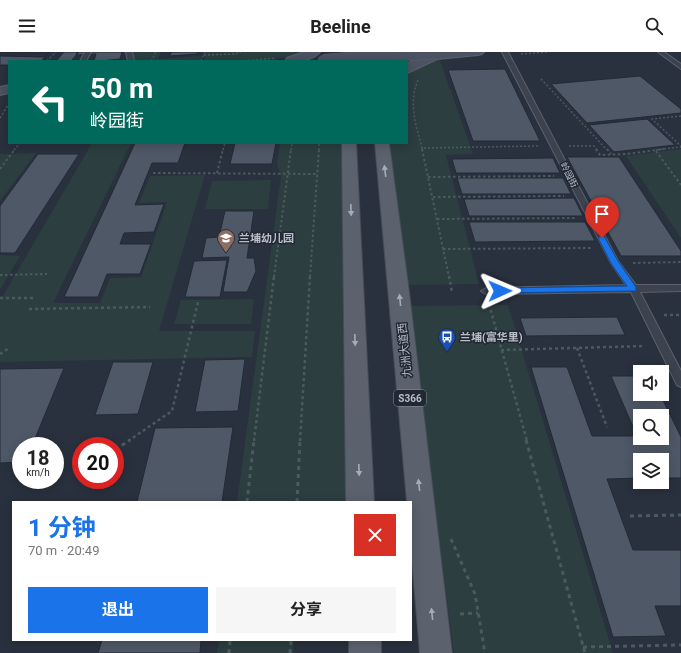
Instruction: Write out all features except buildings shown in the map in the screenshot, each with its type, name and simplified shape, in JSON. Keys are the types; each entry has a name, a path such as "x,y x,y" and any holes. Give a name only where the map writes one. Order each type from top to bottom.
{"main road":[{"path":"286,60 314,52"},
{"path":"419,52 422,55 434,54"},
{"path":"340,60 478,52"},
{"path":"408,68 434,54"},
{"path":"349,144 360,501"},
{"name":"九洲大道西","path":"382,144 399,292 436,653"},
{"path":"365,641 366,653"}],"lane":[{"path":"661,52 681,66"},
{"name":"岭园街","path":"506,54 606,248 634,289 681,382"},
{"path":"486,291 681,288"}],"path":[{"path":"48,60 56,52"},
{"path":"202,60 205,52"},
{"path":"204,55 235,54 241,52"},
{"path":"506,54 549,52"},
{"path":"421,77 415,87 412,103 452,292"},
{"path":"541,79 611,154"},
{"path":"0,118 8,104"},
{"path":"681,116 652,119 681,146"},
{"path":"0,169 19,144"},
{"path":"217,173 225,144"},
{"path":"247,501 264,354 292,144"},
{"path":"298,501 305,346 319,144"},
{"path":"422,148 594,146 600,155 656,151 681,146"},
{"path":"656,151 681,185"},
{"path":"153,174 317,174"},
{"path":"428,177 569,176"},
{"path":"433,197 580,196"},
{"path":"437,219 591,218"},
{"path":"443,249 606,248"},
{"path":"615,263 681,262"},
{"path":"0,275 47,274"},
{"path":"486,291 585,653"},
{"path":"0,298 34,298"},
{"path":"124,444 172,411 198,302"},
{"path":"29,309 150,307"},
{"path":"502,350 663,346"},
{"path":"0,354 9,348"},
{"path":"577,348 607,427"},
{"path":"630,516 681,515"},
{"path":"460,614 478,613"},
{"path":"229,653 230,641"},
{"path":"290,653 291,641"},
{"path":"583,647 681,645"}],"shaded area":[{"path":"133,52 161,52 158,59 202,56 200,60 133,59"},
{"path":"206,52 299,52 291,57 276,60 204,60"},
{"path":"439,58 473,154 446,155 479,284 406,285 388,144 408,144 408,73 414,68"},
{"path":"91,144 131,144 53,303 100,303 110,278 141,277 167,202 139,203 150,176 205,175 159,331 255,331 252,357 0,362 0,301"},
{"path":"280,144 345,144 351,501 237,501 281,176 277,164"},
{"path":"681,149 681,238 626,156"},
{"path":"36,153 0,201 0,154"},
{"path":"271,180 268,209 205,209 212,181"},
{"path":"0,255 20,256 0,290"},
{"path":"254,299 251,324 174,324 181,300"},
{"path":"508,305 613,653 454,653 409,306"},
{"path":"219,641 294,641 293,653 217,653"}],"place":[{"name":"兰埔幼儿园","path":"226,253"},
{"name":"兰埔(富华里)","path":"447,352"}],"route":[{"path":"500,291 634,289 615,263 602,238"}]}
